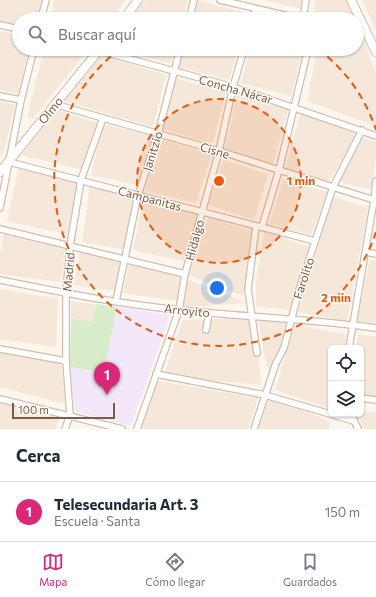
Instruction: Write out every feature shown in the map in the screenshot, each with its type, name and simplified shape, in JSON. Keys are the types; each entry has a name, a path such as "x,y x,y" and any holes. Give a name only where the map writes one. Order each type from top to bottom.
{"main road":[{"path":"129,12 138,0"},
{"path":"351,0 355,12"},
{"path":"364,32 376,52"},
{"name":"Olmo","path":"0,172 92,56"}],"street":[{"path":"43,12 46,0"},
{"path":"191,12 194,0"},
{"path":"220,0 270,12"},
{"path":"303,12 306,0"},
{"path":"0,25 12,28"},
{"path":"0,208 21,100 32,56"},
{"name":"Concha Nácar","path":"118,56 233,87 376,136"},
{"name":"Janitzio","path":"116,301 126,259 138,195 158,134 178,56"},
{"name":"Hidalgo","path":"137,429 178,310 185,274 219,151 233,87 242,56"},
{"path":"257,353 248,289 259,227 279,170 306,56"},
{"path":"0,96 21,100"},
{"name":"Cisne","path":"54,104 219,151 374,200"},
{"name":"Madrid","path":"65,429 70,415 66,361 66,293 70,246 81,180 103,118"},
{"name":"Farolito","path":"254,429 265,395 284,348 290,319 333,187 362,130"},
{"name":"Campanitas","path":"9,162 315,241"},
{"path":"349,345 366,252 376,181"},
{"path":"0,229 185,274"},
{"path":"366,252 376,254"},
{"name":"Arroyito","path":"0,280 66,293 178,310 352,324 376,328"},
{"path":"206,330 208,313"},
{"path":"0,349 66,361"},
{"path":"156,374 265,395 354,421"},
{"path":"364,398 376,400"},
{"path":"0,400 70,415 122,429"},
{"path":"352,417 358,429"}],"shaded area":[{"path":"0,0 42,0 39,12 12,12 12,25 0,22"},
{"path":"54,0 126,0 117,12 52,12"},
{"path":"146,0 188,0 185,12 135,12"},
{"path":"197,0 242,12 194,12"},
{"path":"264,0 304,0 302,9"},
{"path":"316,0 346,0 352,12 319,12 314,11"},
{"path":"362,0 376,0 376,30"},
{"path":"0,31 12,34 12,56 27,56 18,94 0,90"},
{"path":"364,40 376,74 376,126 307,101 316,56 364,56"},
{"path":"42,56 83,56 32,119 27,117"},
{"path":"100,56 166,75 153,127 64,101"},
{"path":"144,56 172,56 170,64"},
{"path":"182,56 236,56 229,80 179,67"},
{"path":"248,56 301,56 291,96 241,83"},
{"path":"176,78 226,93 212,145 163,129"},
{"path":"237,95 288,110 273,164 225,149"},
{"path":"0,101 15,105 4,152 0,157"},
{"path":"57,110 98,123 82,170 21,155"},
{"path":"301,112 357,135 328,183 285,168"},
{"path":"103,124 153,136 142,186 91,175"},
{"path":"361,137 376,142 376,156 371,190 340,182"},
{"path":"159,139 212,154 196,203 145,191"},
{"path":"223,160 268,174 254,220 208,205"},
{"path":"19,167 78,183 70,235 7,221"},
{"path":"283,179 327,192 311,235 269,224"},
{"path":"90,186 135,198 124,249 82,242"},
{"path":"333,197 368,207 347,321 298,312"},
{"path":"143,201 198,214 186,262 133,250"},
{"path":"208,218 253,231 243,296 188,275"},
{"path":"4,231 68,244 60,282 0,274 0,254"},
{"path":"264,232 310,247 289,310 256,306 256,282"},
{"path":"80,249 122,260 115,291 74,285"},
{"path":"130,260 185,273 178,301 123,293"},
{"path":"370,260 376,261 376,323 357,321"},
{"path":"189,280 248,303 179,308"},
{"path":"0,289 58,299 56,347 0,339"},
{"path":"71,301 96,304 93,322 71,318"},
{"path":"117,307 170,315 131,426 75,411 70,367 104,372"},
{"path":"251,318 258,350 261,385 164,376 182,320"},
{"path":"258,318 290,322 270,377 262,344"},
{"path":"295,325 346,334 344,345 328,345 328,408 275,390"},
{"path":"358,334 376,337 376,399 364,397 364,345 356,345"},
{"path":"0,351 61,363 65,404 0,387"},
{"path":"158,381 258,398 248,429 141,429"},
{"path":"270,397 330,422 329,429 258,429"},
{"path":"0,403 59,418 56,429 0,429"},
{"path":"364,411 376,413 376,429 364,429 358,417 364,417"}],"green space":[{"path":"96,304 117,307 104,372 70,367 71,318 93,322"}],"place":[{"name":"Telesecundaria Art. 3","path":"107,395"}]}
